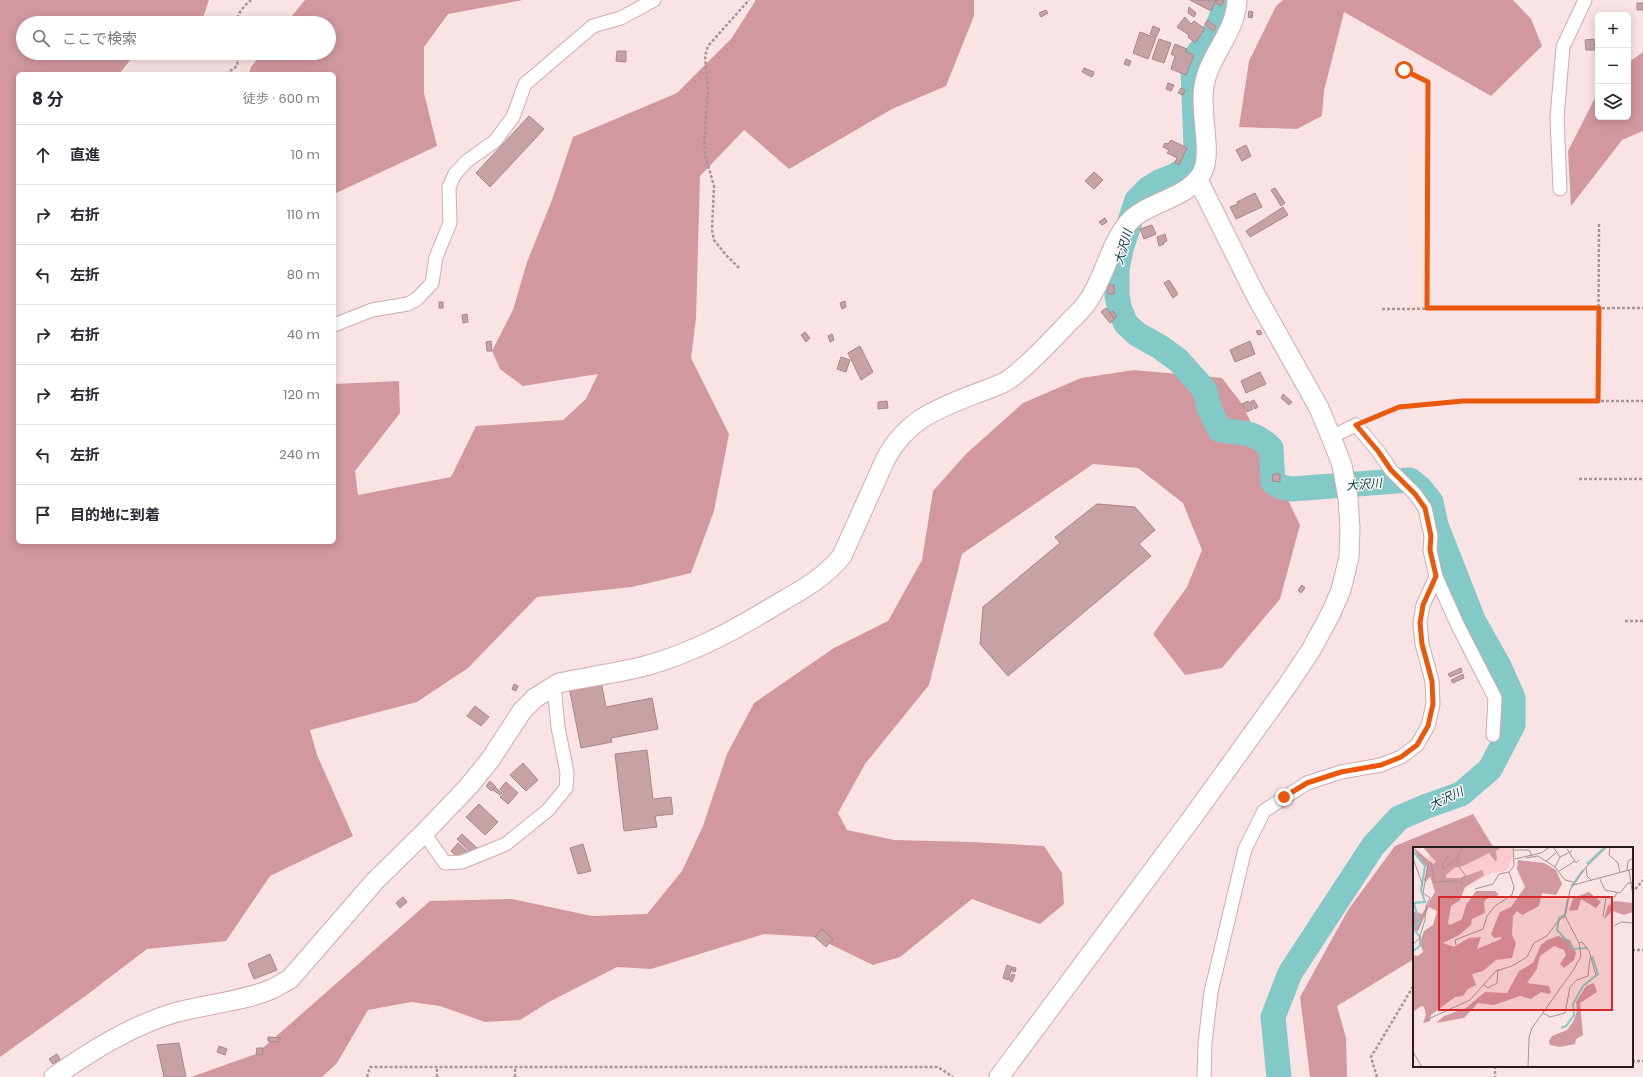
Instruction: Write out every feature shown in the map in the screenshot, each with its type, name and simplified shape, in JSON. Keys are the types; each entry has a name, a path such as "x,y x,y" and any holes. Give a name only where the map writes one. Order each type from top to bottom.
{"street":[{"path":"336,324 372,310 408,304 417,299 432,283 436,256 450,223 449,187 455,174 467,161 495,141 513,116 525,84 594,26 621,18 654,0"},
{"path":"54,1077 99,1048 144,1024 174,1013 248,997 272,989 290,979 374,881 424,833 468,787 490,760 522,711 535,698 554,686 580,678 645,666 694,650 746,623 820,578 833,568 842,556 886,458 894,443 906,430 937,409 1009,380 1022,370 1088,301 1111,253 1128,223 1142,212 1183,191 1198,180 1203,171 1206,159 1202,108 1203,87 1207,72 1231,28 1237,10 1237,0"},
{"path":"1560,189 1557,117 1563,47 1585,0"},
{"path":"999,1077 1192,818 1311,650 1330,615 1341,590 1349,557 1350,528 1348,498 1342,465 1331,437 1319,408 1255,294 1198,180"},
{"path":"1331,437 1356,425 1378,451 1391,470 1407,486 1425,508 1431,536 1430,550 1436,576 1458,626 1495,698 1493,735"},
{"path":"1204,1077 1205,1043 1211,992 1245,849 1264,811 1307,783 1341,772 1381,765 1401,757 1417,745 1428,726 1433,704 1432,681 1422,644 1420,623 1423,605 1436,576"},
{"path":"424,833 445,863 462,862 506,844 548,810 566,788 567,773 558,727 554,686"}],"path":[{"path":"239,16 242,8 251,0"},
{"path":"739,268 714,240 712,230 714,186 706,158 704,143 708,90 705,56 708,46 749,0"},
{"path":"229,72 237,66 238,60"},
{"path":"1404,70 1428,82 1427,308"},
{"path":"1598,401 1599,224"},
{"path":"1382,309 1643,308"},
{"path":"1356,425 1399,407 1463,401 1643,401"},
{"path":"1579,479 1643,479"},
{"path":"1625,621 1643,621"},
{"path":"1633,892 1643,880"},
{"path":"1377,1077 1371,1057 1413,987"},
{"path":"367,1077 370,1068 938,1067 953,1077"},
{"path":"437,1068 437,1077"},
{"path":"515,1068 515,1077"}],"shaded area":[{"path":"0,0 209,0 203,16 16,16 16,60 130,60 121,72 16,72 16,544 336,544 336,384 399,381 400,413 355,471 358,495 451,477 476,426 563,420 586,399 598,374 523,386 500,369 492,351 513,310 527,262 552,200 573,137 677,93 731,39 756,0 974,0 974,16 946,86 892,109 789,169 744,130 700,176 696,318 691,358 729,434 714,511 691,573 632,587 537,597 468,668 417,702 310,730 317,755 353,836 270,876 226,941 147,949 84,997 0,1057"},
{"path":"305,0 523,0 448,14 424,47 424,93 437,146 336,193 336,72 250,72 251,67 256,60 336,60 336,16 292,16"},
{"path":"1283,0 1513,0 1531,19 1542,46 1491,96 1344,12 1324,91 1322,116 1297,129 1239,127 1249,61 1276,6"},
{"path":"1643,52 1643,131 1622,140 1571,206 1568,151 1595,98 1595,120 1631,120 1631,61"},
{"path":"1134,370 1222,378 1242,404 1300,525 1280,599 1222,668 1185,675 1153,634 1187,587 1202,550 1183,503 1138,468 1093,464 962,554 929,685 865,764 838,813 847,830 894,840 1044,846 1062,873 1064,904 1040,924 972,899 900,957 873,965 815,937 764,934 651,969 617,967 549,1002 520,1020 485,1022 440,1006 411,1002 368,1010 337,1063 322,1077 191,1077 256,1054 430,901 512,899 592,916 647,914 682,871 703,826 727,754 754,703 834,648 888,621 922,560 933,491 966,454 1023,403 1081,378"},
{"path":"1473,814 1493,847 1413,847 1413,960 1337,1006 1346,1038 1347,1077 1310,1077 1300,997 1348,910 1395,846"}],"building":[{"path":"1190,0 1216,0 1211,11"},
{"path":"1217,0 1224,1 1221,6 1215,2"},
{"path":"1637,3 1643,3 1643,10 1637,10"},
{"path":"1189,7 1196,13 1194,17 1188,13"},
{"path":"1046,10 1048,13 1041,17 1039,13"},
{"path":"1249,11 1253,12 1252,18 1248,17"},
{"path":"1185,17 1191,24 1194,21 1205,29 1195,43 1188,37 1189,35 1177,27"},
{"path":"1208,20 1216,27 1213,31 1205,24"},
{"path":"1153,26 1160,29 1156,37 1150,34"},
{"path":"1140,32 1156,38 1148,59 1133,53"},
{"path":"1159,39 1171,43 1164,63 1152,59"},
{"path":"1594,39 1595,50 1586,50 1585,40"},
{"path":"1175,44 1187,49 1186,52 1194,55 1186,75 1171,69 1175,56 1171,54"},
{"path":"617,51 626,51 626,62 616,61"},
{"path":"1126,59 1131,61 1129,66 1124,64"},
{"path":"1084,68 1094,72 1092,77 1082,72"},
{"path":"1168,83 1174,85 1171,91 1166,89"},
{"path":"1181,88 1185,90 1183,95 1178,93"},
{"path":"529,116 544,129 490,187 476,173"},
{"path":"1171,140 1187,148 1179,165 1175,163 1177,158 1167,153 1169,150 1163,147 1165,143 1168,144"},
{"path":"1246,145 1251,156 1242,161 1236,150"},
{"path":"1094,172 1103,180 1094,189 1085,181"},
{"path":"1275,188 1285,203 1281,206 1271,190"},
{"path":"1255,193 1262,207 1236,219 1230,207 1238,204 1237,202"},
{"path":"1283,207 1288,215 1250,237 1246,231"},
{"path":"1105,218 1107,222 1102,225 1099,222"},
{"path":"1152,225 1156,234 1144,239 1140,229"},
{"path":"1165,234 1167,241 1159,246 1157,237"},
{"path":"1169,280 1178,294 1173,298 1164,283"},
{"path":"1108,285 1114,285 1114,294 1108,294"},
{"path":"845,301 846,307 842,309 840,303"},
{"path":"439,302 443,302 443,308 439,308"},
{"path":"1106,308 1115,319 1110,323 1101,312"},
{"path":"1113,311 1117,316 1114,318 1110,313"},
{"path":"467,314 468,322 463,323 462,315"},
{"path":"1260,330 1262,334 1258,335 1256,331"},
{"path":"805,332 810,338 806,342 801,335"},
{"path":"832,334 834,340 830,342 828,336"},
{"path":"491,341 492,351 487,351 486,342"},
{"path":"1250,341 1255,354 1235,362 1230,350"},
{"path":"860,346 873,372 861,380 848,353"},
{"path":"841,357 850,360 846,372 837,369"},
{"path":"1260,372 1266,384 1246,393 1241,381"},
{"path":"1283,394 1292,402 1289,405 1281,398"},
{"path":"1254,400 1258,407 1255,409 1250,402"},
{"path":"887,401 888,408 878,409 878,402"},
{"path":"1248,401 1253,409 1247,412 1242,404"},
{"path":"1273,474 1280,474 1280,482 1272,481"},
{"path":"1097,504 1135,507 1155,530 1139,544 1151,556 1008,676 980,644 983,607 1060,543 1055,537"},
{"path":"1302,585 1305,588 1301,593 1298,590"},
{"path":"1461,668 1462,672 1450,677 1448,674"},
{"path":"1463,674 1464,678 1453,683 1451,680"},
{"path":"601,681 606,707 652,698 658,729 611,738 612,742 581,748 569,687"},
{"path":"514,684 518,686 516,691 512,689"},
{"path":"475,706 489,717 481,726 467,716"},
{"path":"647,750 653,799 671,797 673,814 655,816 657,827 624,831 615,754"},
{"path":"523,763 538,780 526,791 510,775"},
{"path":"490,781 496,787 491,791 486,786"},
{"path":"506,782 518,793 508,804 500,797 504,793 500,789"},
{"path":"495,787 502,793 500,795 493,790"},
{"path":"479,804 498,822 485,835 466,817"},
{"path":"462,834 477,848 472,854 457,839"},
{"path":"458,843 469,853 462,861 451,851"},
{"path":"583,844 591,871 578,874 570,848"},
{"path":"403,897 407,902 400,908 396,903"},
{"path":"822,929 833,939 826,947 815,937"},
{"path":"270,954 277,970 254,979 248,964"},
{"path":"1007,965 1012,967 1008,980 1003,978"},
{"path":"1013,967 1016,968 1015,972 1012,971"},
{"path":"1012,974 1015,975 1012,982 1009,980"},
{"path":"268,1037 280,1038 280,1042 268,1041"},
{"path":"179,1043 186,1077 164,1077 157,1045"},
{"path":"219,1046 227,1049 225,1055 217,1052"},
{"path":"257,1048 263,1048 262,1055 256,1054"},
{"path":"57,1054 60,1059 53,1064 49,1059"}],"waterway":[{"name":"大沢川","path":"1225,0 1224,11 1216,30 1197,55 1193,71 1196,146 1192,164 1176,175 1161,181 1148,189 1137,200 1121,249 1117,270 1117,296 1120,310 1126,324 1137,334 1160,347 1178,360 1205,390 1209,408 1220,430 1253,435 1265,442 1271,448 1273,482 1281,487 1292,489 1410,480 1421,489 1431,502 1436,525 1474,622 1499,666 1513,698 1513,725 1490,769 1461,794 1399,818 1373,846 1290,973 1273,1017 1279,1077"}],"route":[{"path":"1284,797 1307,783 1341,772 1381,765 1401,757 1417,745 1428,726 1433,704 1432,681 1422,644 1420,623 1423,605 1436,576 1430,550 1431,536 1425,508 1415,494 1391,470 1378,451 1356,425 1399,407 1463,401 1598,401 1599,308 1427,308 1428,82 1404,70"}]}
